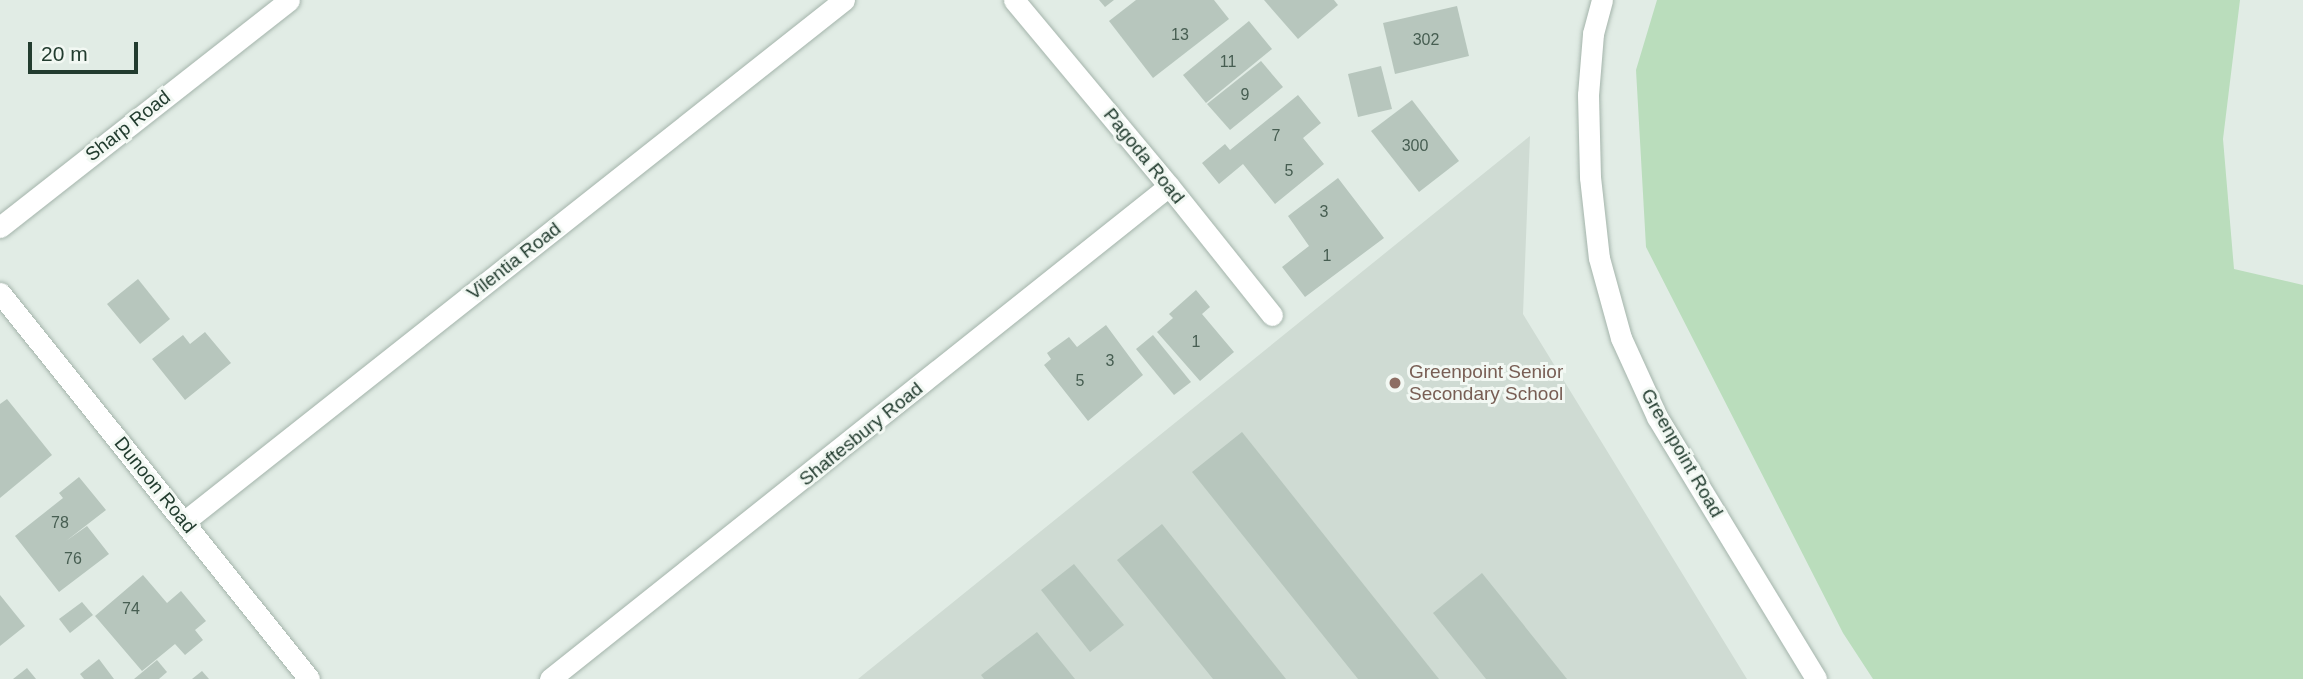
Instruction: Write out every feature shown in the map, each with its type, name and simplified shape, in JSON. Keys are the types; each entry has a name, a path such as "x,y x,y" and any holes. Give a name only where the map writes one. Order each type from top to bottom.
{"street":[{"name":"Sharp Road","path":"0,227 289,0"},
{"name":"Vilentia Road","path":"185,522 844,0"},
{"name":"Pagoda Road","path":"1014,0 1272,315"},
{"name":"Greenpoint Road","path":"1602,0 1593,34 1588,95 1590,177 1599,258 1621,338 1657,417 1816,679"},
{"name":"Shaftesbury Road","path":"550,679 1169,186"},
{"name":"Dunoon Road","path":"0,293 309,679"}],"shaded area":[{"name":"Greenpoint Senior Secondary School","path":"1530,136 1523,314 1747,679 858,679"}],"green space":[{"path":"1657,0 2240,0 2223,139 2234,269 2303,285 2303,679 1873,679 1843,633 1646,247 1636,70"}],"building":[{"path":"1099,0 1114,0 1105,7"},
{"path":"1136,0 1214,0 1229,19 1153,78 1109,21"},
{"path":"1264,0 1334,0 1338,5 1298,39"},
{"path":"1457,6 1469,56 1395,74 1383,23"},
{"path":"1249,21 1272,49 1206,103 1183,75"},
{"path":"1261,61 1283,87 1230,130 1207,104"},
{"path":"1381,66 1392,109 1358,117 1348,74"},
{"path":"1298,95 1321,123 1303,138 1324,164 1275,204 1243,164 1219,184 1202,163 1225,144 1230,150"},
{"path":"1412,100 1459,161 1419,192 1371,131"},
{"path":"1338,178 1384,238 1305,297 1282,267 1309,246 1288,216"},
{"path":"138,279 170,319 140,344 107,304"},
{"path":"1196,290 1210,307 1202,314 1234,352 1200,381 1157,332 1173,318 1169,314"},
{"path":"1106,325 1143,375 1088,421 1044,365 1051,359 1047,353 1069,337 1077,347"},
{"path":"205,332 231,363 185,400 152,359 183,335 190,344"},
{"path":"1153,335 1191,382 1174,395 1136,349"},
{"path":"7,399 52,455 0,498 0,404"},
{"path":"1242,432 1439,679 1358,679 1192,472"},
{"path":"79,477 106,510 66,541 87,526 109,554 59,592 15,536 63,498 59,493"},
{"path":"1162,524 1286,679 1213,679 1117,560"},
{"path":"1074,564 1124,625 1090,652 1041,590"},
{"path":"1482,573 1567,679 1486,679 1433,613"},
{"path":"143,575 167,603 181,591 206,621 195,630 203,640 185,655 175,644 142,671 95,616"},
{"path":"0,595 25,626 0,646"},
{"path":"82,602 93,615 70,633 59,619"},
{"path":"1037,632 1075,679 984,679 981,675"},
{"path":"99,659 114,679 84,679 80,674"},
{"path":"157,660 167,672 159,679 134,679"},
{"path":"27,668 36,679 13,679"},
{"path":"202,671 209,679 192,679"}],"place":[{"name":"Greenpoint Senior Secondary School","path":"1395,383"}]}
